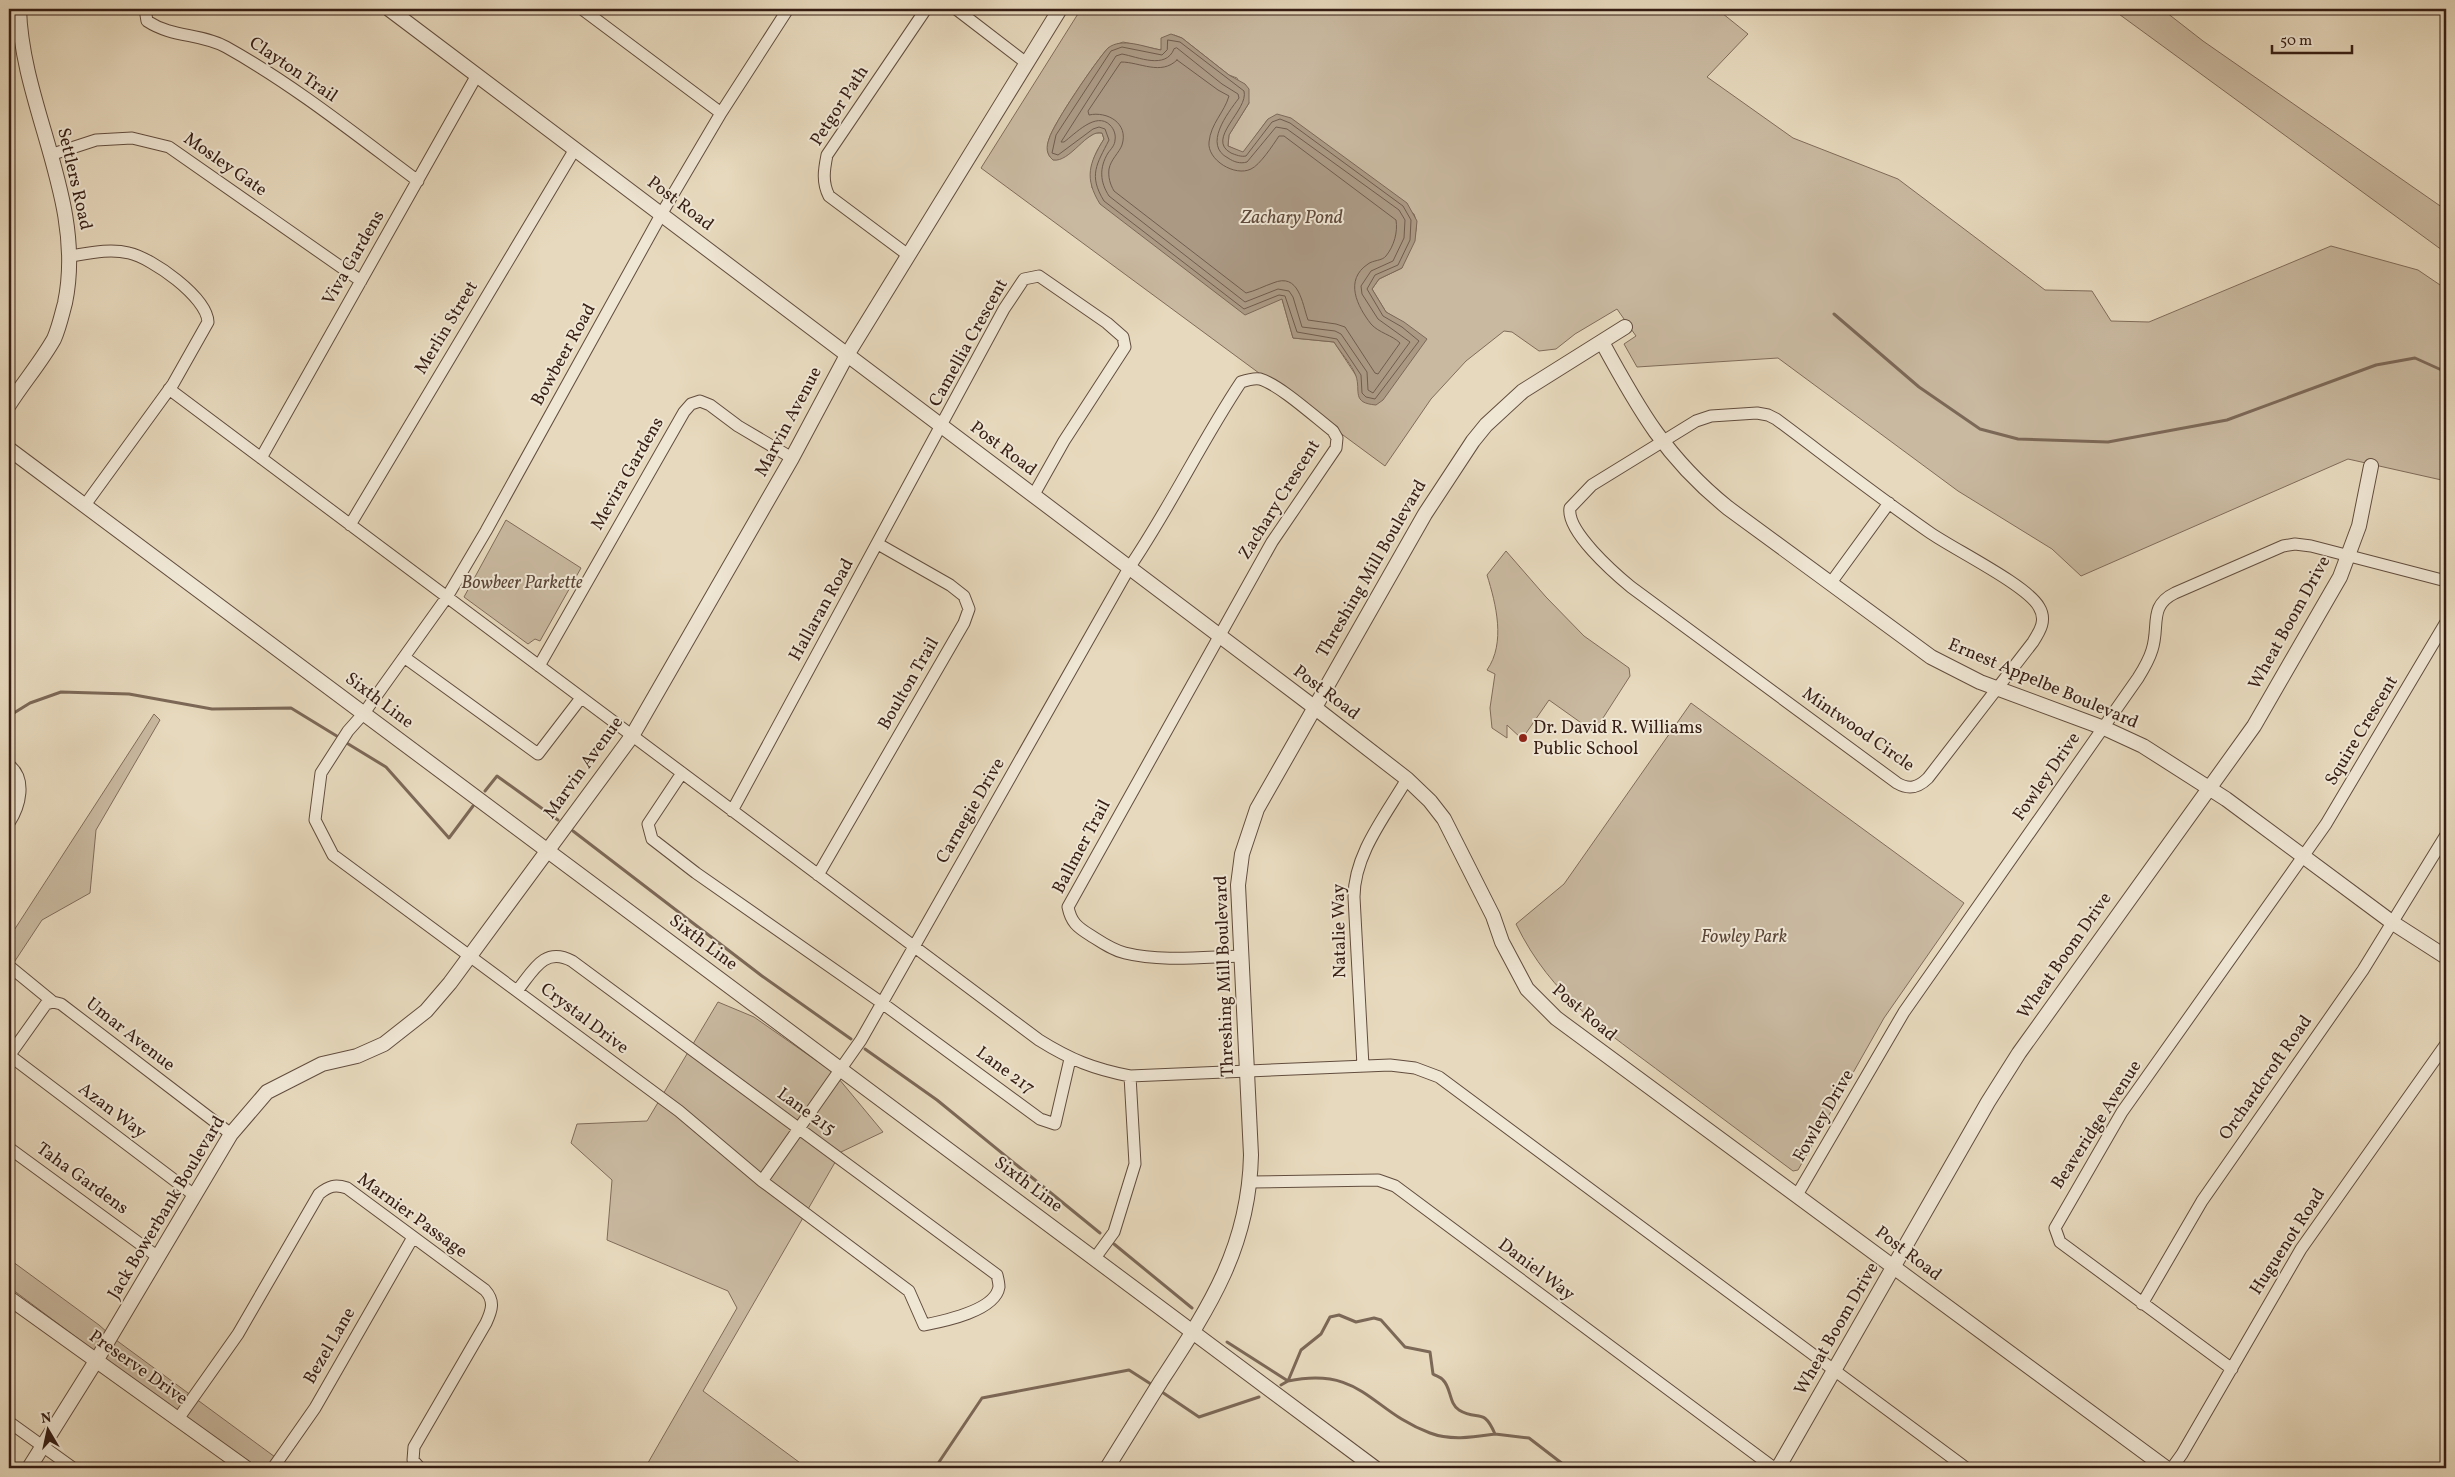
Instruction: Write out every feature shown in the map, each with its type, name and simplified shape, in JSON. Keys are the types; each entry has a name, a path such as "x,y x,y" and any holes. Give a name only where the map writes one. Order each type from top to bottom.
{"street":[{"name":"Settlers Road","path":"9,405 54,338 70,279 70,256 65,208 25,64 19,9"},
{"name":"Clayton Trail","path":"145,9 147,21 157,28 175,35 192,35 223,46 278,77 418,181"},
{"name":"Post Road","path":"389,9 1407,779 1430,801 1452,833 1493,916 1502,942 1527,988 1556,1018 2166,1468"},
{"path":"582,9 721,113"},
{"name":"Bowbeer Road","path":"364,713 447,597 486,531 662,214 721,113 788,9"},
{"name":"Petgor Path","path":"908,255 829,196 824,186 824,173 827,155 926,9"},
{"path":"956,9 1025,62"},
{"name":"Marvin Avenue","path":"548,850 632,736 792,458 847,355 1025,62 1060,9"},
{"name":"Viva Gardens","path":"261,458 477,75"},
{"name":"Mosley Gate","path":"50,155 96,140 132,138 169,147 361,281"},
{"name":"Merlin Street","path":"350,524 575,150"},
{"path":"70,256 115,252 141,256 160,268 204,308 208,322 169,390 85,505"},
{"name":"Camellia Crescent","path":"942,427 1004,309 1024,279 1039,276 1107,323 1123,337 1125,347 1064,441 1033,496"},
{"name":"Threshing Mill Boulevard","path":"1107,1468 1194,1332 1222,1282 1234,1252 1251,1182 1238,885 1244,844 1256,809 1425,514 1473,441 1486,425 1523,391 1624,327"},
{"name":"Ernest Appelbe Boulevard","path":"1602,342 1631,396 1662,444 1714,498 1930,657 1968,677 2104,728 2143,746 2209,788 2393,923 2446,957"},
{"name":"Zachary Crescent","path":"1129,568 1165,513 1241,382 1260,379 1273,386 1308,412 1333,431 1337,438 1336,448 1272,542 1220,636"},
{"path":"169,390 1039,1040 1070,1059 1103,1071 1130,1076 1390,1065 1415,1068 1449,1083 1966,1468"},
{"name":"Mevira Gardens","path":"539,666 679,421 691,404 700,401 710,405 738,426 792,458"},
{"name":"Mintwood Circle","path":"1768,415 1889,503 1932,534 2013,584 2039,606 2043,621 2039,632 1997,689 1921,784 1913,788 1904,786 1882,772 1625,582 1575,529 1569,518 1570,508 1573,503 1605,476 1662,444 1696,421 1711,416 1768,415"},
{"name":"Hallaran Road","path":"732,810 942,427"},
{"name":"Sixth Line","path":"9,449 1375,1468"},
{"name":"Wheat Boom Drive","path":"1778,1468 1895,1268 1988,1102 2019,1053 2254,726 2323,609 2349,556 2359,526 2370,466"},
{"path":"1830,584 1889,503"},
{"name":"Boulton Trail","path":"818,875 964,623 969,609 964,596 950,585 878,544"},
{"name":"Fowley Drive","path":"1797,1195 1904,1012 2138,678 2152,652 2159,606 2169,596 2290,544 2311,546 2446,581"},
{"name":"Carnegie Drive","path":"762,1180 842,1070 882,1004 1129,568"},
{"name":"Squire Crescent","path":"2303,856 2335,810 2446,622"},
{"name":"Ballmer Trail","path":"1220,636 1068,906 1070,919 1080,929 1106,946 1125,953 1170,958 1241,956"},
{"path":"404,657 538,754 581,698"},
{"name":"Crystal Drive","path":"364,713 348,730 321,773 315,820 333,854 469,957 679,1111 762,1180 909,1291 924,1325"},
{"path":"9,765 14,769 21,793 15,814 9,823"},
{"path":"682,773 648,824 652,839 704,879 882,1004"},
{"name":"Natalie Way","path":"1363,1066 1354,897 1355,881 1358,868 1370,841 1407,779"},
{"name":"Orchardcroft Road","path":"2142,1304 2210,1189 2363,970 2446,835"},
{"name":"Jack Bowerbank Boulevard","path":"29,1468 96,1361 231,1134 267,1092 322,1064 357,1056 384,1044 404,1031 426,1011 469,957 548,850"},
{"name":"Beaveridge Avenue","path":"2232,1369 2060,1242 2055,1228 2057,1221 2122,1112 2303,856"},
{"name":"Lane 215","path":"517,991 544,958 557,955 564,957 997,1275 999,1288 988,1303 950,1320 924,1325"},
{"name":"Umar Avenue","path":"9,966 53,1002 61,1004 231,1134"},
{"path":"9,1056 46,1004 53,1002"},
{"name":"Lane 217","path":"882,1004 1040,1118 1055,1124 1070,1059"},
{"name":"Huguenot Road","path":"2172,1468 2182,1454 2301,1249 2446,1044"},
{"name":"Azan Way","path":"9,1056 194,1195"},
{"path":"1095,1258 1114,1232 1136,1164 1130,1076"},
{"name":"Taha Gardens","path":"9,1148 158,1257"},
{"name":"Daniel Way","path":"1251,1182 1378,1180 1395,1186 1774,1468"},
{"name":"Marnier Passage","path":"178,1419 238,1334 320,1194 331,1185 347,1188 412,1239 485,1290 492,1302 492,1311 486,1323 414,1446 413,1460 420,1468"},
{"name":"Bezel Lane","path":"274,1468 315,1408 412,1239"},
{"name":"Preserve Drive","path":"9,1298 246,1468"},
{"path":"9,1422 73,1468"}],"green space":[{"path":"1081,9 1717,9 1748,34 1707,77 1793,138 1898,179 2045,290 2092,291 2111,321 2149,322 2331,246 2418,270 2446,289 2446,481 2348,459 2081,576 2052,549 1958,491 1778,358 1637,367 1624,344 1636,336 1617,309 1575,334 1556,349 1539,351 1512,332 1504,331 1466,361 1431,399 1385,466 981,168","holes":["1174,35 1182,38 1229,75 1237,78 1249,103 1229,135 1228,146 1243,153 1268,119 1414,214 1416,221 1415,235 1402,268 1379,279 1372,289 1386,312 1399,320 1357,377 1334,342 1293,338 1282,299 1092,188 1092,168 1097,151 1104,139 1102,133 1095,133 1053,160 1049,155 1049,139 1058,120 1108,48 1123,42 1161,50 1162,45"]},
{"path":"2112,9 2162,9 2203,41 2446,210 2446,253"},
{"name":"Bowbeer Parkette","path":"506,520 581,568 540,641 535,639 528,644 464,597"},
{"path":"1506,551 1546,597 1584,636 1629,668 1630,676 1594,732 1549,700 1522,739 1507,725 1507,738 1492,728 1490,708 1495,674 1487,670 1496,648 1498,623 1487,575"},
{"name":"Fowley Park","path":"1691,703 1964,903 1884,1018 1798,1170 1793,1171 1622,1044 1582,1011 1546,973 1530,950 1516,924 1564,884"},
{"path":"154,714 160,720 96,830 90,893 42,920 9,970 9,938"},
{"path":"718,1002 754,1017 834,1073 883,1132 841,1152 703,1391 807,1468 645,1468 737,1308 728,1291 607,1240 612,1180 571,1143 577,1124 647,1121"},
{"path":"9,1259 290,1468 258,1468 179,1414 9,1287"}],"water":[{"name":"Zachary Pond","path":"1171,34 1182,38 1229,75 1245,84 1249,89 1249,103 1229,135 1228,146 1243,152 1268,119 1277,114 1291,118 1407,203 1417,221 1415,241 1402,268 1379,279 1372,289 1386,312 1404,322 1427,339 1383,400 1376,405 1368,404 1360,399 1356,376 1334,342 1293,338 1282,299 1245,315 1100,204 1092,186 1090,171 1104,139 1102,133 1090,136 1072,152 1059,160 1053,160 1049,155 1047,150 1048,142 1058,120 1108,48 1120,43 1126,43 1161,50 1161,38"}],"waterway":[{"path":"1834,314 1919,387 1980,429 2018,439 2108,442 2227,420 2376,365 2415,358 2446,372"},
{"path":"9,716 30,703 61,692 129,694 212,709 291,708 340,738"},
{"path":"345,742 386,767 449,838 473,806"},
{"path":"485,791 497,776 558,820"},
{"path":"573,831 762,976 851,1039"},
{"path":"865,1049 937,1100 1100,1233"},
{"path":"1114,1244 1192,1308"},
{"path":"1281,1385 1288,1381 1301,1350 1321,1334 1330,1317 1339,1315 1356,1322 1374,1318 1381,1320 1405,1347 1430,1352 1433,1374 1446,1383 1453,1404 1459,1410 1483,1417 1491,1425 1495,1434 1529,1438 1568,1468"},
{"path":"1227,1342 1288,1381 1313,1378 1333,1380 1350,1385 1410,1424 1430,1433 1454,1438 1495,1434"},
{"path":"935,1468 982,1398 1129,1370 1154,1386"},
{"path":"1159,1390 1199,1417 1259,1397"}],"place":[{"name":"Dr. David R. Williams Public School","path":"1523,738"}]}
